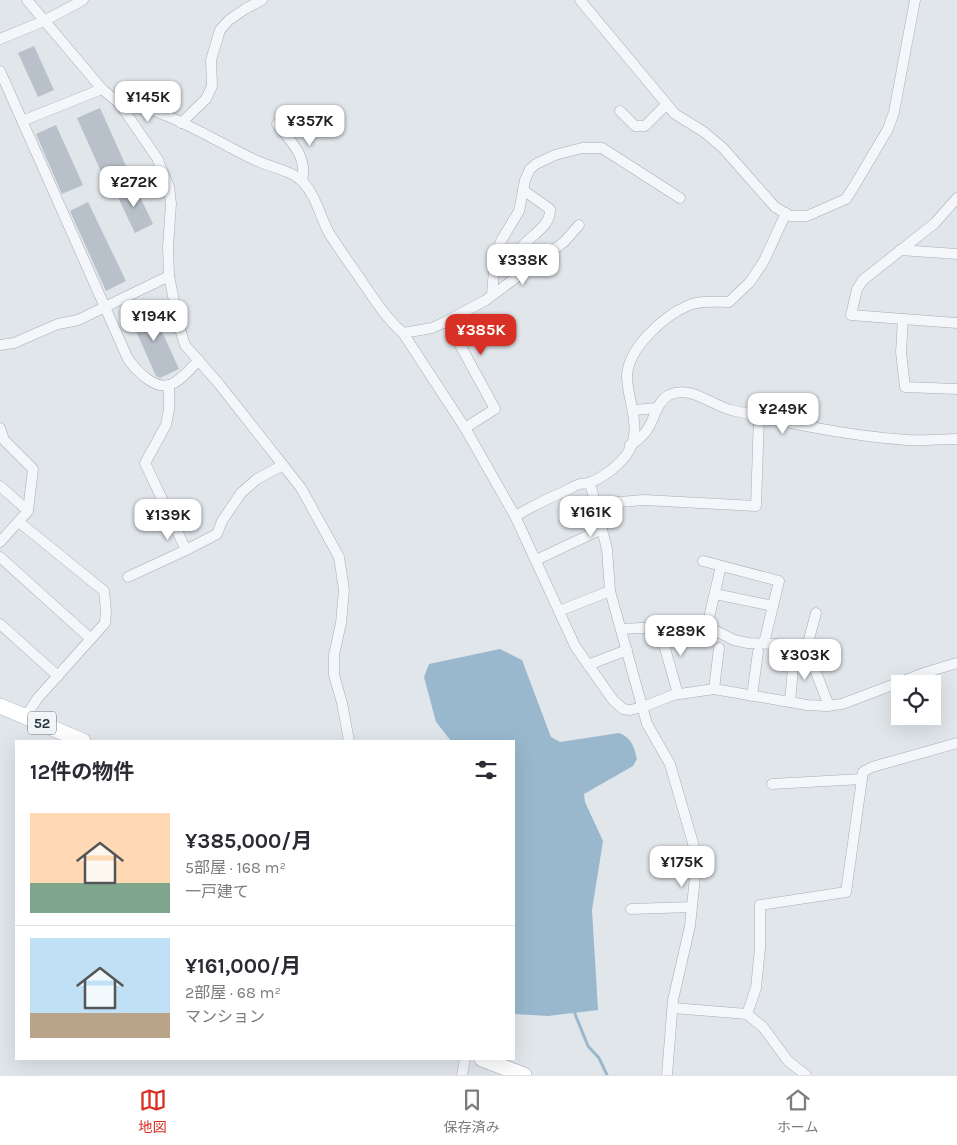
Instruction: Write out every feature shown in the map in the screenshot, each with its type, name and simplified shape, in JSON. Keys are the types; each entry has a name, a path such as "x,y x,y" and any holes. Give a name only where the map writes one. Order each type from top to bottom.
{"main road":[{"name":"52","path":"0,706 81,740"},
{"path":"485,1060 521,1074"}],"street":[{"path":"27,0 102,89 120,104 157,158 169,187 171,204 168,247 169,276 179,326 185,345 244,414 301,488 339,557 344,590 342,623 334,655 334,675 349,740"},
{"path":"0,39 44,20 83,0"},
{"path":"181,123 206,99 212,86 210,60 220,30 229,20 262,0"},
{"path":"580,0 674,114 704,132 724,148 775,207 790,216 807,216 846,199 888,129 894,112 915,0"},
{"path":"0,71 104,308 135,370 159,385 169,385 199,360"},
{"path":"22,122 102,89"},
{"path":"120,104 132,104 181,123 256,161 302,181 312,194 329,232 390,321 403,333 465,428 515,516 575,646 614,700 623,709 630,710 643,707 678,694 714,689 790,702 829,706 842,704 927,672 957,663"},
{"path":"620,111 636,126 645,126 666,104"},
{"path":"277,124 298,151 303,162 305,170 302,181"},
{"path":"492,294 495,258 502,241 519,212 525,180 530,169 536,164 582,148 602,148 680,198"},
{"path":"523,190 550,209 550,215 540,230 523,244 517,253 516,259 524,270"},
{"path":"957,198 935,222 862,280 857,289 851,315 957,323"},
{"path":"515,516 581,484 590,483 616,466 628,453 634,436 634,410 627,375 632,358 646,337 665,319 688,305 703,302 729,302 750,282 764,261 786,213"},
{"path":"403,333 432,328 492,294 564,242 579,225"},
{"path":"900,250 957,254"},
{"path":"0,345 24,339 58,324 78,320 169,276"},
{"path":"903,320 901,352 905,387 957,390"},
{"path":"447,321 495,409 465,428"},
{"path":"169,385 169,409 166,425 145,463 186,550"},
{"path":"630,445 641,438 648,428 659,404 670,396 679,393 692,393 726,409 802,426 908,440 957,438"},
{"path":"634,410 657,408"},
{"path":"595,504 644,500 756,506 759,416"},
{"path":"0,428 4,440 33,469 28,511 0,542"},
{"path":"128,577 217,534 222,521 241,494 257,478 283,465"},
{"path":"590,483 607,549 610,591 647,724 670,764 697,857 690,926 672,1008 667,1075"},
{"path":"0,486 28,511"},
{"path":"19,522 104,591 106,610 105,623 37,699 26,716"},
{"path":"536,560 602,530"},
{"path":"0,557 91,639"},
{"path":"703,562 780,581 761,648 752,696"},
{"path":"707,626 721,566"},
{"path":"559,610 610,591"},
{"path":"715,594 773,606"},
{"path":"806,654 816,612"},
{"path":"0,624 58,676"},
{"path":"621,629 707,626 734,640 761,648 795,645 812,662 829,706"},
{"path":"659,627 678,694"},
{"path":"714,689 720,648"},
{"path":"588,665 627,650"},
{"path":"790,702 794,657"},
{"path":"747,1014 756,988 760,948 760,905 846,892 863,772 872,767 957,742"},
{"path":"772,784 862,778"},
{"path":"631,909 692,907"},
{"path":"672,1008 747,1014 763,1027 788,1061 806,1075"},
{"path":"462,1075 465,1060"}],"water":[{"path":"500,649 522,660 551,737 560,742 619,733 630,740 637,759 633,766 584,794 585,802 603,841 592,910 598,1010 548,1016 515,1014 515,740 450,740 436,722 424,677 429,664"}],"building":[{"path":"34,46 54,90 38,97 18,53"},
{"path":"100,108 126,166 103,176 77,118"},
{"path":"56,125 83,185 62,194 36,134"},
{"path":"133,182 153,224 135,233 115,191"},
{"path":"88,202 126,281 106,291 70,211"},
{"path":"150,305 179,369 160,378 156,376 129,315"}],"waterway":[{"path":"573,1009 588,1046 599,1058 607,1075"}]}
